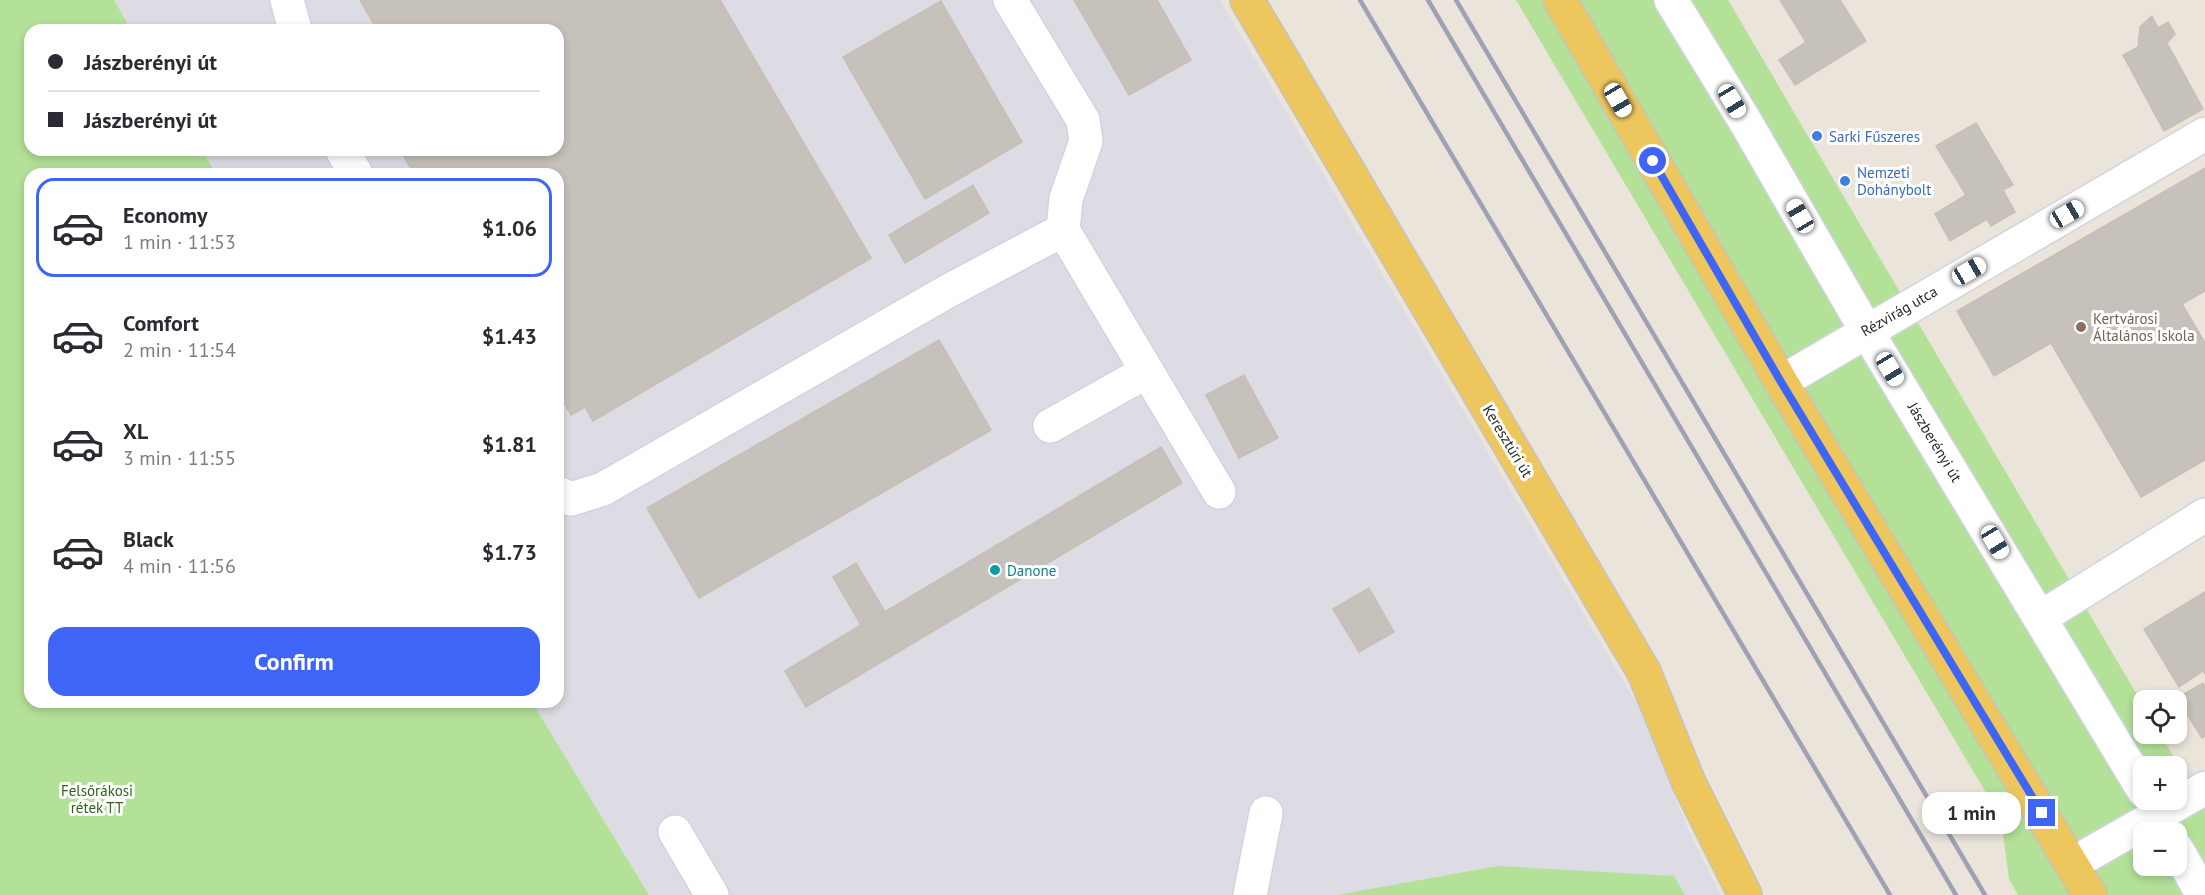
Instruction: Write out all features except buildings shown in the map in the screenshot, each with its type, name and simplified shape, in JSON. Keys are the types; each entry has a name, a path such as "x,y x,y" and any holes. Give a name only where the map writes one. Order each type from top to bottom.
{"main road":[{"name":"Keresztúri út","path":"1246,0 1644,672 1689,783 1745,895"},
{"path":"1560,0 1781,382 2090,895"}],"street":[{"path":"287,0 293,24"},
{"path":"1010,0 1083,120 1086,141 1066,199 1063,230 1219,492"},
{"name":"Jászberényi út","path":"1671,0 2133,775"},
{"name":"Rézvirág utca","path":"1781,382 1866,330 2205,134"},
{"path":"564,496 571,499 603,489 948,291 1063,230"},
{"path":"1050,426 1146,372"},
{"path":"2040,618 2205,515"},
{"path":"2187,796 2205,788"},
{"path":"2072,864 2154,810"},
{"path":"1250,895 1266,813"},
{"path":"675,832 712,895"},
{"path":"2187,867 2203,895"}],"shaded area":[{"path":"114,0 1220,0 1638,706 1690,834 1721,895 649,895 536,708 564,708 564,168 212,168 206,156 564,156 564,24 128,24"}],"green space":[{"name":"Felsőrákosi rétek TT","path":"0,0 114,0 128,24 24,24 24,156 206,156 212,168 24,168 24,708 536,708 649,895 0,895"},
{"path":"1516,0 1728,0 2134,690 2133,744 2166,744 2173,756 2133,756 2133,810 2187,810 2187,780 2205,810 2205,895 2018,895 2009,879 2001,818"},
{"path":"1498,866 1674,876 1685,895 1337,895"}],"railway":[{"path":"1360,0 1890,895"},
{"path":"1428,0 1956,895"},
{"path":"1456,0 1985,895"}],"place":[{"name":"Sarki Fűszeres","path":"1817,136"},
{"name":"Nemzeti Dohánybolt","path":"1845,181"},
{"name":"Kertvárosi Általános Iskola","path":"2081,327"},
{"name":"Danone","path":"995,570"}],"route":[{"path":"1653,161 1781,382 2042,813"}]}
